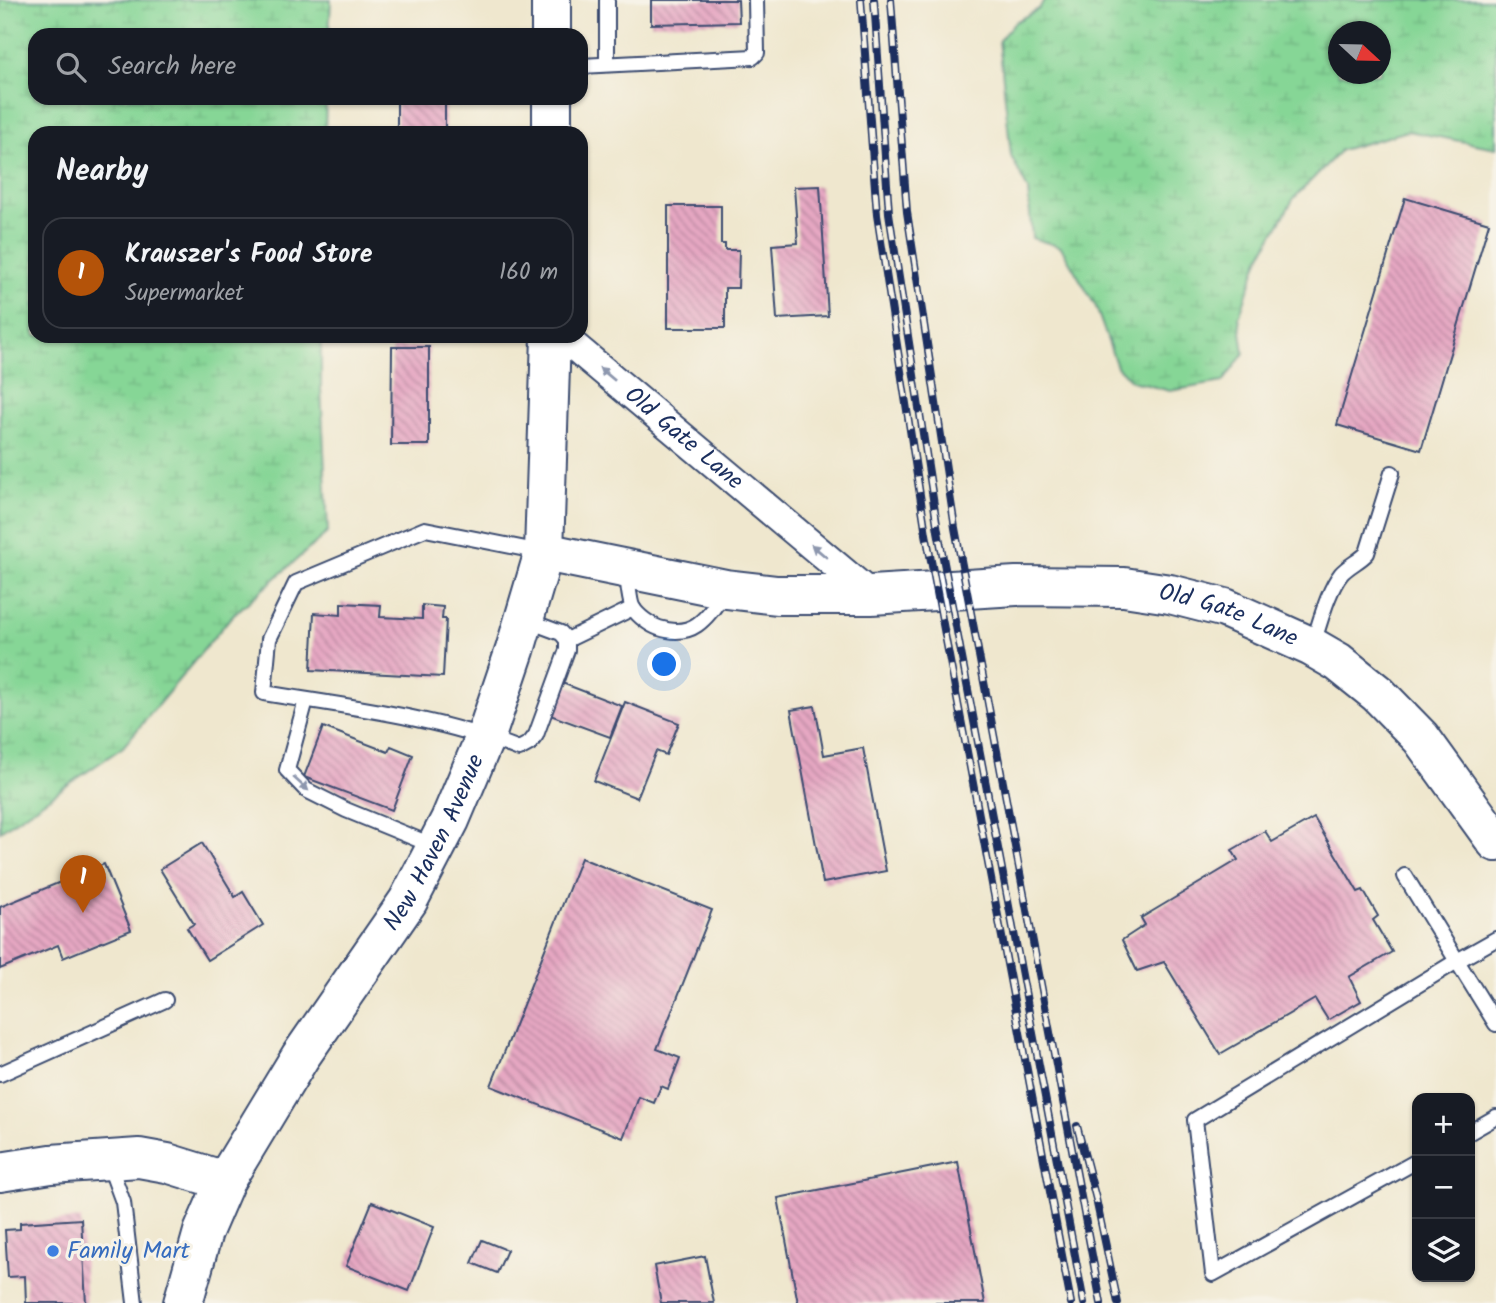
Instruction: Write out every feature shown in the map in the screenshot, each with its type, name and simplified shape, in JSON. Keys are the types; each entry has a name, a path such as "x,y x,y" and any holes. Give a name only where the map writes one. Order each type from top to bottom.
{"main road":[{"path":"551,0 551,28"},
{"path":"552,105 552,126"},
{"name":"New Haven Avenue","path":"183,1303 203,1231 225,1181 300,1057 408,901 450,820 485,736 544,552 551,343"},
{"name":"Old Gate Lane","path":"544,552 726,589 781,596 1016,586 1124,587 1170,594 1225,608 1312,647 1338,662 1378,694 1421,738 1496,842"},
{"path":"0,1172 51,1164 139,1158 167,1163 225,1181"}],"street":[{"name":"Old Gate Lane","path":"570,343 871,594"}],"lane":[{"path":"607,0 607,64"},
{"path":"588,65 754,57 757,53 756,0"},
{"path":"1312,647 1334,584 1343,571 1367,553 1392,473"},
{"path":"524,620 561,634 567,640 567,650 536,735 530,743 519,749 441,723 264,693 269,639 296,583 425,529 544,552"},
{"path":"626,569 633,608 651,625 670,632 692,629 707,618 726,589"},
{"path":"567,640 633,608"},
{"path":"306,700 287,770 306,790 346,810 436,846"},
{"path":"1405,876 1496,1024"},
{"path":"1412,1164 1213,1274 1195,1120 1496,939"},
{"path":"0,1074 165,1000"},
{"path":"1475,1129 1496,1117"},
{"path":"107,1159 123,1202 135,1303"}],"green space":[{"path":"0,0 331,0 329,28 28,28 28,105 326,105 325,126 28,126 28,343 321,343 328,532 230,618 123,747 0,831"},
{"path":"1044,0 1496,0 1496,148 1408,131 1341,150 1294,198 1259,259 1239,317 1244,353 1223,382 1170,391 1132,381 1117,367 1096,307 1061,247 1032,238 1028,190 1011,156 999,40 1015,22 1039,9"}],"building":[{"path":"651,0 738,0 739,22 651,24"},
{"path":"397,105 445,105 445,126 397,126"},
{"path":"820,186 828,316 777,319 772,245 798,243 794,187"},
{"path":"1405,198 1489,223 1421,450 1337,425"},
{"path":"668,206 721,206 721,244 725,244 725,250 739,250 738,288 725,288 725,328 668,328"},
{"path":"392,347 429,347 429,445 391,445"},
{"path":"341,603 381,605 380,617 422,619 422,605 443,607 442,619 446,619 443,677 311,670 314,613 341,615"},
{"path":"562,683 622,706 610,737 550,715"},
{"path":"625,702 679,723 666,755 656,751 637,798 594,781"},
{"path":"815,706 824,755 863,748 886,871 823,883 791,710"},
{"path":"323,727 388,752 391,746 413,755 392,810 304,777"},
{"path":"1314,818 1358,892 1363,890 1378,916 1373,920 1392,952 1349,977 1361,1001 1328,1020 1315,999 1220,1054 1164,962 1137,971 1122,940 1145,925 1141,918 1238,860 1232,850 1265,831 1272,842"},
{"path":"202,843 235,897 243,892 263,925 207,960 187,928 194,924 160,869"},
{"path":"581,858 712,910 657,1049 680,1058 668,1089 661,1086 654,1103 639,1097 623,1138 491,1086"},
{"path":"104,864 131,930 63,958 58,945 0,969 0,907"},
{"path":"958,1162 985,1303 798,1303 778,1198"},
{"path":"372,1202 434,1227 409,1291 346,1266"},
{"path":"81,1219 86,1303 26,1303 25,1276 8,1277 5,1230 20,1229 20,1223"},
{"path":"482,1240 507,1250 497,1273 472,1263"},
{"path":"705,1256 714,1303 661,1303 654,1266"}],"railway":[{"path":"861,0 877,215 926,534 1071,1303"},
{"path":"874,0 889,213 938,531 1084,1303"},
{"path":"891,0 907,212 955,528 1101,1303"},
{"path":"1077,1126 1118,1303"}],"place":[{"name":"Krauszer's Food Store","path":"83,913"},
{"name":"Family Mart","path":"53,1251"}]}
